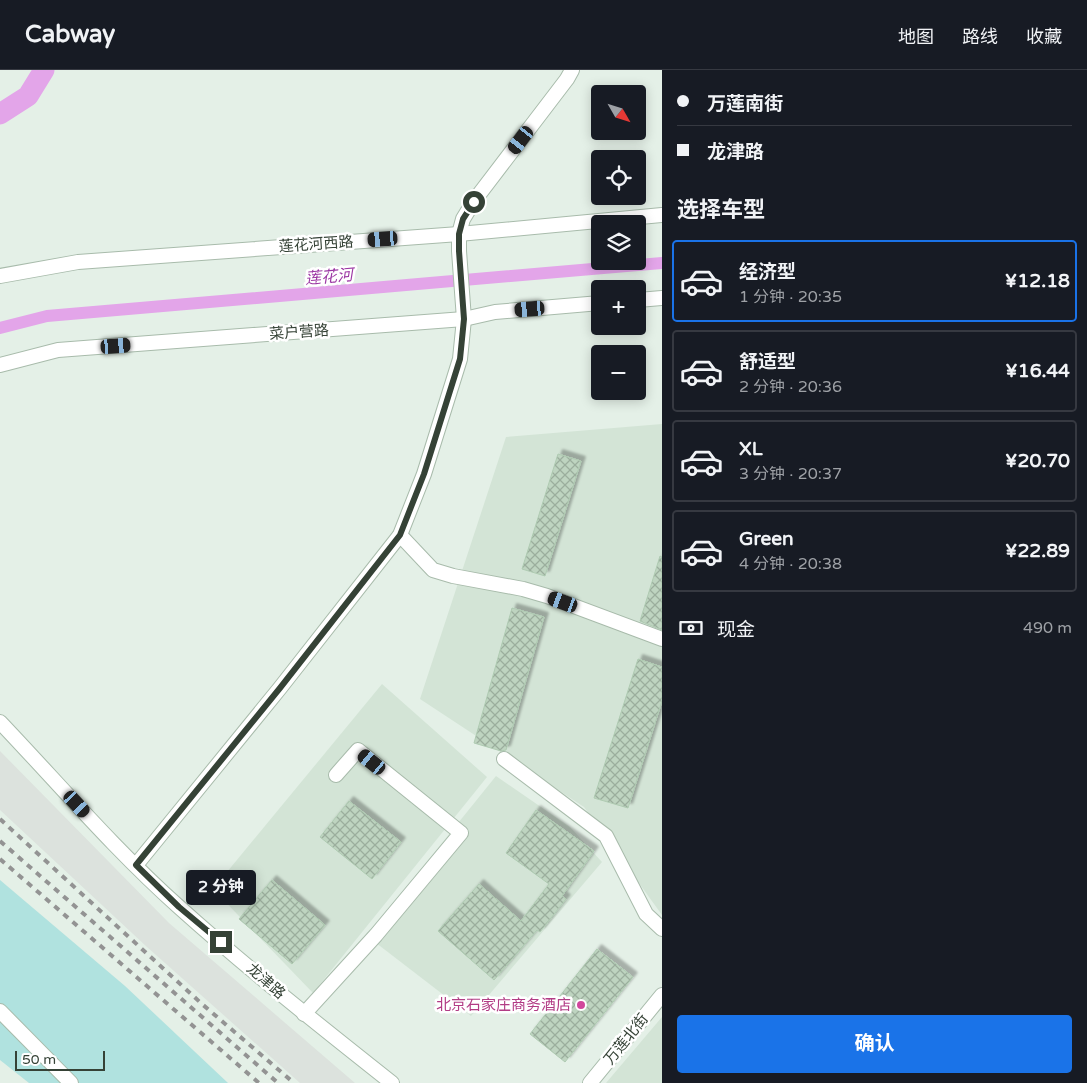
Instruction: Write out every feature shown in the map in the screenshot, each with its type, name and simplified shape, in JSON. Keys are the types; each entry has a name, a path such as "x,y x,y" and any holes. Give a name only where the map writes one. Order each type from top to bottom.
{"street":[{"path":"136,865 280,688 400,535 424,474 460,359 463,313 459,234 463,219 572,70"},
{"name":"莲花河西路","path":"0,276 78,262 459,234 662,215"},
{"path":"646,299 662,298"},
{"name":"菜户营路","path":"0,365 58,350 463,313 591,304"},
{"path":"400,535 433,570 453,576 523,589 662,639"},
{"name":"龙津路","path":"0,722 136,865 179,907 304,1014 392,1083"},
{"path":"304,1014 376,934 461,833 358,750 336,775"},
{"path":"504,759 606,836 646,914 662,929"},
{"name":"万莲北街","path":"590,1083 662,995"},
{"path":"0,1011 71,1083"}],"shaded area":[{"path":"662,424 662,915 584,807 420,699 506,437"},
{"path":"382,684 487,777 313,993 213,889"},
{"path":"0,751 169,923 355,1083 300,1083 147,947 0,810"},
{"path":"496,776 570,827 602,862 471,1016 367,936"},
{"path":"0,880 125,986 228,1083 29,1083 0,1060"},
{"path":"662,1017 662,1083 606,1083"}],"building":[{"path":"558,454 581,461 545,576 522,569"},
{"path":"660,556 662,557 662,630 640,621"},
{"path":"512,608 544,617 506,750 501,751 474,743"},
{"path":"638,659 662,667 662,701 628,808 594,798"},
{"path":"349,801 401,842 372,879 320,837"},
{"path":"536,810 594,851 562,896 566,899 540,932 537,930 494,980 438,931 479,884 521,921 549,884 506,853"},
{"path":"272,880 325,925 292,964 239,919"},
{"name":"北京石家庄商务酒店","path":"597,949 633,977 565,1062 530,1034"}],"waterway":[{"path":"0,114 28,96 44,70"},
{"name":"莲花河","path":"0,328 47,316 662,263"}],"railway":[{"path":"0,819 202,1004 294,1083"},
{"path":"0,841 278,1083"},
{"path":"0,859 259,1083"}],"place":[{"name":"北京石家庄商务酒店","path":"581,1005"}],"route":[{"path":"221,942 179,907 136,865 280,688 400,535 424,474 460,359 464,319 459,234 463,219 474,202"}]}
